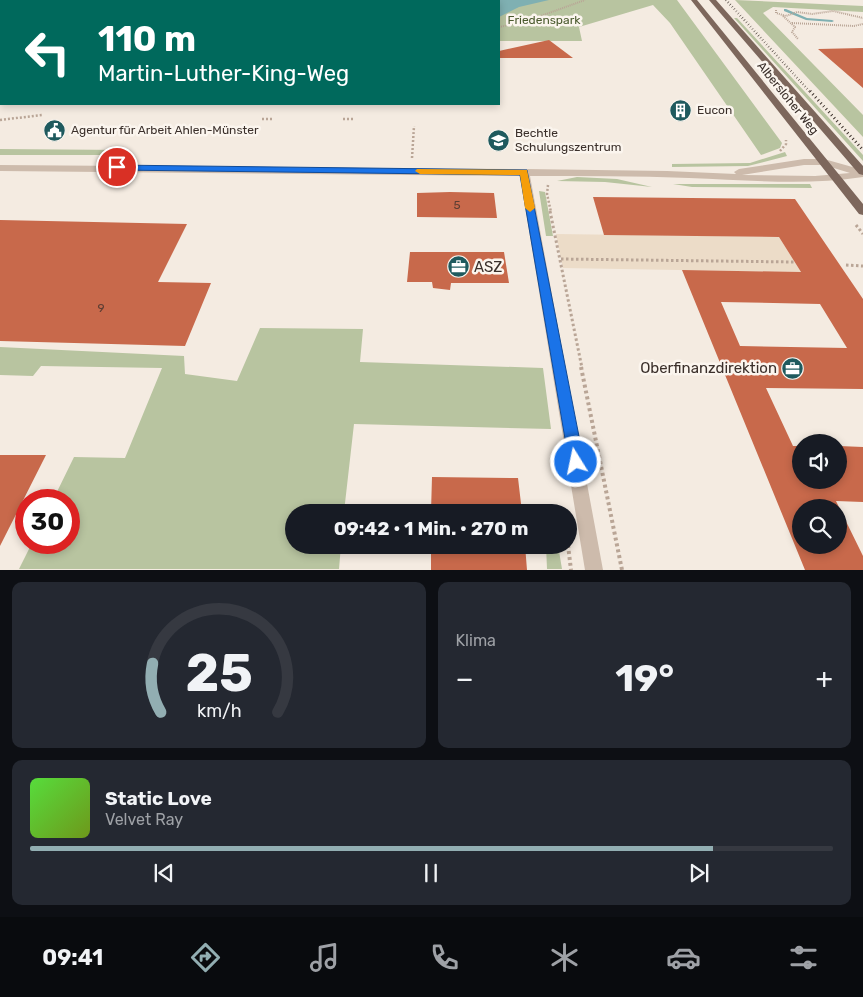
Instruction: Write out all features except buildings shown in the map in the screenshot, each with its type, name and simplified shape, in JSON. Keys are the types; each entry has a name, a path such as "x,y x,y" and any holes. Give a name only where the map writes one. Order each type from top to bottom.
{"main road":[{"name":"Albersloher Weg","path":"694,0 863,211"},
{"name":"Albersloher Weg","path":"712,0 863,173"}],"street":[{"path":"722,175 796,162 824,162 863,173"},
{"path":"0,168 524,172 722,175 750,179 837,179 863,173"},
{"path":"524,172 594,570"}],"path":[{"path":"500,28 524,22 585,0"},
{"path":"776,10 776,13 792,23 794,27 792,32 798,39"},
{"path":"783,16 798,12 812,14 833,11 863,18"},
{"path":"792,23 814,22 854,26 863,24"},
{"path":"0,120 12,120 42,114"},
{"path":"262,119 272,119"},
{"path":"343,119 353,119"},
{"path":"412,156 414,126"},
{"path":"774,155 783,149 786,144 786,137"},
{"path":"552,183 547,186 547,194 622,570"},
{"path":"561,259 795,262"},
{"path":"846,265 863,266"},
{"path":"569,554 571,570"}],"green space":[{"name":"Friedenspark","path":"500,0 677,0 782,143 780,148 761,155 670,23 653,5 579,27 582,41 500,41"},
{"path":"735,0 863,6 863,12 773,7 763,13 863,115 863,137"},
{"path":"734,18 737,18 863,155 863,161"},
{"path":"0,149 125,150 121,155 0,155"},
{"path":"785,152 787,156 748,166 672,167 672,164 750,163"},
{"path":"577,177 617,179 652,187 605,182 557,181"},
{"path":"673,184 810,184 812,188 692,187"},
{"path":"539,191 545,192 553,236 546,236"},
{"path":"260,328 363,329 360,362 543,368 551,429 354,424 345,504 285,504 285,554 340,554 339,569 19,569 26,554 80,554 80,489 58,489 74,457 125,458 162,368 41,366 33,376 0,375 0,347 184,356 185,374 237,381"},
{"path":"546,554 560,554 562,569 547,569"}],"shaded area":[{"path":"556,234 779,237 801,272 563,268"}],"water":[{"path":"500,0 549,0 519,7 500,16"}],"waterway":[{"path":"785,10 806,19 832,21"}],"railway":[{"path":"726,0 811,93"},
{"path":"810,91 863,150"}],"slow traffic":[{"path":"420,171 524,172 530,208"}],"place":[{"name":"Eucon","path":"681,110"},
{"name":"Agentur für Arbeit Ahlen-Münster","path":"55,130"},
{"name":"Bechtle Schulungszentrum","path":"499,140"},
{"name":"ASZ","path":"458,267"},
{"name":"Oberfinanzdirektion","path":"793,368"}],"route":[{"path":"117,167 524,172 576,462"}]}
